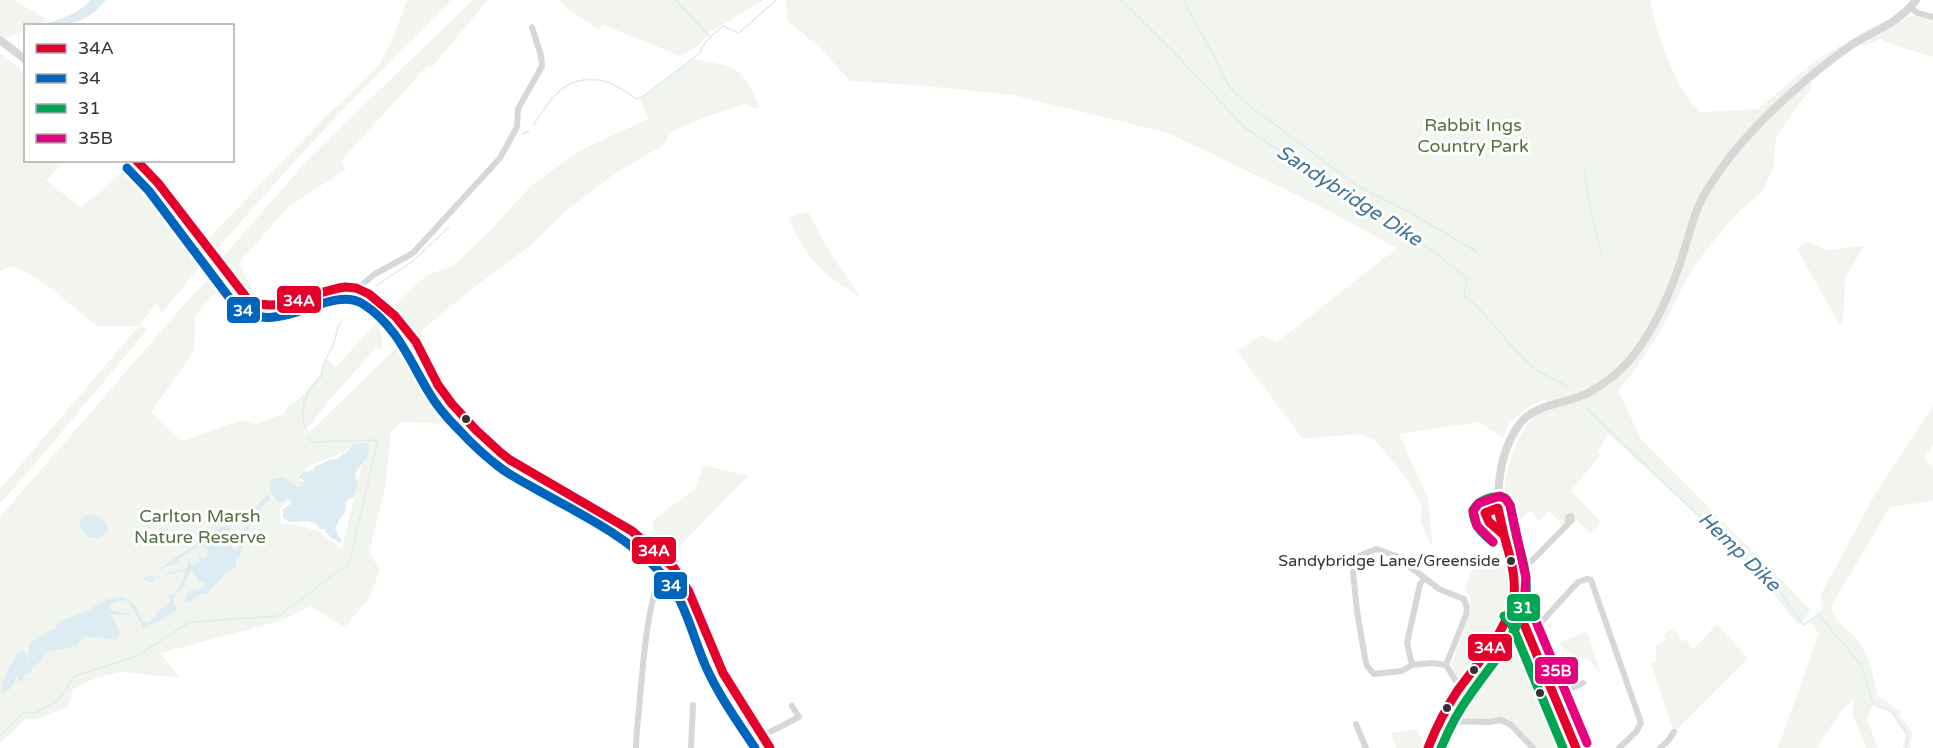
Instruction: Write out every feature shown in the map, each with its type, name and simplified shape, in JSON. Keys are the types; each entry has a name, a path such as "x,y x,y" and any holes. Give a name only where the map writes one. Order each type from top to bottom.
{"street":[{"path":"1428,748 1439,721 1487,651 1510,607 1514,579 1499,514 1498,493 1500,476 1515,432 1527,415 1590,392 1618,372 1637,350 1653,324 1678,270 1700,202 1756,126 1850,46 1893,23 1916,0"},
{"path":"1910,8 1918,14 1933,17"},
{"path":"357,288 375,274 413,253 500,158 517,127 518,109 542,66 532,27"},
{"path":"0,40 24,58"},
{"path":"138,162 158,183 211,253"},
{"path":"219,263 243,296 250,302 261,305 275,305 338,288 357,288 369,294 394,317 420,350 446,396 495,448 510,460 632,531 683,580 693,598 717,662 730,687 770,748"},
{"path":"1514,579 1568,523"},
{"path":"1376,549 1396,556 1439,589 1461,597 1467,602 1466,615 1446,665 1432,663 1412,665 1402,671 1382,674 1374,674 1367,666 1353,572 1359,556 1376,549"},
{"path":"636,748 643,660 660,575 666,562"},
{"path":"1412,665 1407,643 1420,584 1425,578"},
{"path":"1528,633 1534,630 1578,582 1587,579 1593,583 1641,723 1636,732 1619,748"},
{"path":"1510,607 1520,614 1576,748"},
{"path":"1446,665 1460,688"},
{"path":"1553,696 1583,683"},
{"path":"691,748 693,705"},
{"path":"762,736 799,717 792,706"},
{"path":"1445,748 1459,720"},
{"path":"1439,721 1506,721 1533,748"},
{"path":"1356,724 1361,731 1366,748"},
{"path":"1660,748 1674,732"}],"green space":[{"path":"0,0 14,0 49,21 40,24 24,24 24,30 7,38 0,35"},
{"path":"407,0 453,0 332,122 216,250 208,239 327,115 379,65 393,39"},
{"path":"473,0 488,0 432,67 428,65 341,161 346,169 287,208 239,263 256,297 250,297 221,259 312,155"},
{"path":"559,0 763,0 710,32 697,47 678,57 676,54 603,25 598,29 568,9"},
{"name":"Rabbit Ings Country Park","path":"786,0 1651,0 1655,22 1669,61 1685,93 1700,112 1758,109 1819,58 1881,22 1809,75 1811,88 1776,137 1774,165 1763,191 1735,215 1704,253 1688,276 1660,332 1634,371 1618,390 1641,439 1810,610 1799,626 1778,599 1733,550 1609,434 1597,452 1601,454 1571,491 1601,522 1590,533 1576,519 1566,529 1549,510 1539,521 1530,510 1505,535 1503,505 1512,455 1527,426 1538,414 1553,408 1544,399 1527,408 1508,424 1503,438 1479,422 1399,434 1428,499 1433,549 1421,523 1422,506 1407,479 1375,440 1361,434 1303,439 1237,351 1262,335 1276,343 1397,248 1316,204 1168,133 1013,95 850,81 821,49 787,20"},
{"path":"1911,16 1933,20 1933,57 1880,39 1856,48"},
{"path":"0,53 24,72 24,162 65,162 46,180 81,208 132,163 160,193 208,256 162,313 156,303 140,325 147,330 0,503 0,489 139,326 97,326 27,272 11,266 0,271"},
{"path":"693,59 736,70 748,83 759,107 752,108 746,104 705,117 669,133 665,144 614,174 566,211 530,246 477,285 421,331 433,368 416,337 391,308 427,275 453,266 492,229 530,187 579,151 648,119 640,98"},
{"path":"808,212 829,251 860,297 826,273 801,244 789,217"},
{"path":"1807,241 1825,250 1864,246 1845,278 1843,324 1839,324 1797,249"},
{"name":"Carlton Marsh Nature Reserve","path":"212,275 228,285 241,298 245,310 224,292 212,296 195,316 194,351 151,412 182,441 242,420 254,424 284,414 288,407 300,398 312,384 327,359 336,367 377,322 382,339 382,349 375,349 311,424 303,430 306,436 405,339 417,351 467,425 401,422 391,432 385,488 369,553 380,569 370,597 345,627 310,606 280,621 160,653 180,678 121,672 93,679 73,689 68,707 37,719 26,719 0,743 0,517","holes":["352,448 366,449 342,549 319,532 321,532 281,523 279,511 297,486 305,483 296,477 305,468"]},
{"path":"1933,406 1933,445 1924,457 1933,468 1933,501 1890,507 1831,606 1835,617 1863,648 1873,674 1877,695 1901,712 1899,714 1912,732 1910,748 1903,748 1906,735 1891,713 1873,704 1867,719 1878,748 1866,748 1852,713 1854,700 1843,709 1816,748 1778,748 1819,633 1809,621 1823,608 1820,596 1873,498"},
{"path":"703,465 748,476 670,556 659,545 652,521 696,488"},
{"path":"1476,555 1504,568 1508,583 1508,600 1497,627 1478,659 1464,675 1457,676 1453,671 1452,663 1471,609 1470,595 1465,591"},
{"path":"1511,607 1516,611 1576,748 1533,748 1506,721 1439,721"},
{"path":"1717,624 1748,658 1674,732 1651,663 1657,660 1655,646 1665,640 1664,634 1674,628 1682,642 1686,639 1693,650"},
{"path":"1587,631 1602,678 1590,661 1569,653 1560,643"},
{"path":"1417,730 1424,741 1422,748 1396,748 1391,733"}],"shaded area":[{"path":"91,0 106,0 92,14 77,22 45,24 68,16"},
{"path":"368,443 368,456 355,474 358,483 354,497 346,501 345,512 336,527 342,541 339,543 332,539 324,529 319,529 317,524 308,521 290,522 283,518 283,509 292,503 288,499 279,503 270,490 271,480 283,477 298,487 304,481 297,478 305,471 314,469 332,459 338,459 353,445"},
{"path":"270,496 270,500 258,512 254,523 249,526 243,541 244,548 241,549 241,555 236,560 236,567 226,573 207,594 200,594 190,602 186,601 185,596 192,589 197,590 205,586 204,582 199,583 191,569 183,588 175,595 173,602 175,607 179,608 145,629 141,628 142,625 125,600 117,601 110,605 109,609 129,615 111,614 120,633 116,640 87,636 83,637 76,646 44,653 41,661 34,665 30,674 26,673 21,683 17,676 10,689 1,693 5,676 15,657 23,650 28,661 29,645 38,637 54,629 60,621 87,611 105,600 123,596 136,606 142,621 148,623 169,603 170,600 166,595 172,596 181,585 186,572 161,576 187,568 188,560 192,565 200,561 197,552 202,558 206,557 208,551 198,545 188,554 180,557 179,562 154,572 217,528 231,525 229,538 232,548 237,550 245,528 258,504 263,498"},
{"path":"93,513 103,519 109,530 95,538 83,532 79,522 84,516"},
{"path":"149,575 156,578 151,582 142,579"}],"waterway":[{"path":"676,0 710,37"},
{"path":"534,124 554,96 570,84 580,81 591,79 604,81 617,86 637,99 644,96 700,53 706,41 723,26 739,33 776,0"},
{"name":"Sandybridge Dike","path":"1121,0 1171,49 1245,128 1438,255 1467,278 1464,295 1514,349 1536,369 1569,387"},
{"path":"1183,0 1231,89 1246,103 1356,185 1411,213 1477,252"},
{"path":"522,134 529,131"},
{"path":"1584,170 1602,256"},
{"path":"376,286 413,261 449,227"},
{"path":"0,735 24,712 36,713 58,700 75,676 137,656 190,622 279,616 349,563 378,440 312,442 307,433 303,415 305,399 322,376 341,322"},
{"name":"Hemp Dike","path":"1585,407 1776,586 1803,625 1819,615 1861,665 1874,705 1891,710 1908,735 1906,748"}],"transit line":[{"name":"34A","path":"138,162 158,183 249,301 273,305 345,287 356,288 369,294 395,316 416,342 438,385 452,404 501,453 632,531 674,568 689,592 723,673 770,748"},
{"name":"34","path":"127,168 149,191 231,300 247,313 263,317 281,316 316,305 349,299 363,304 393,332 438,406 480,451 506,472 599,524 645,557 675,591 711,678 755,748"},
{"name":"35B","path":"1493,542 1477,526 1473,511 1479,503 1500,496 1510,505 1526,578 1524,602 1532,612 1587,743"},
{"name":"31","path":"1493,542 1479,528 1473,515 1473,510 1483,501 1492,497 1505,498 1510,505 1515,530"},
{"name":"34A","path":"1498,508 1504,535 1489,522 1485,513 1498,508"},
{"name":"34A","path":"1428,748 1449,704 1492,645 1511,608 1514,579 1504,535"},
{"name":"31","path":"1441,748 1462,707 1504,648 1519,622 1526,594 1526,579 1516,535"},
{"name":"34A","path":"1511,607 1521,617 1576,748"},
{"name":"31","path":"1504,616 1511,623 1563,748"}],"place":[{"name":"Sandybridge Lane/Greenside","path":"1511,561"}]}
